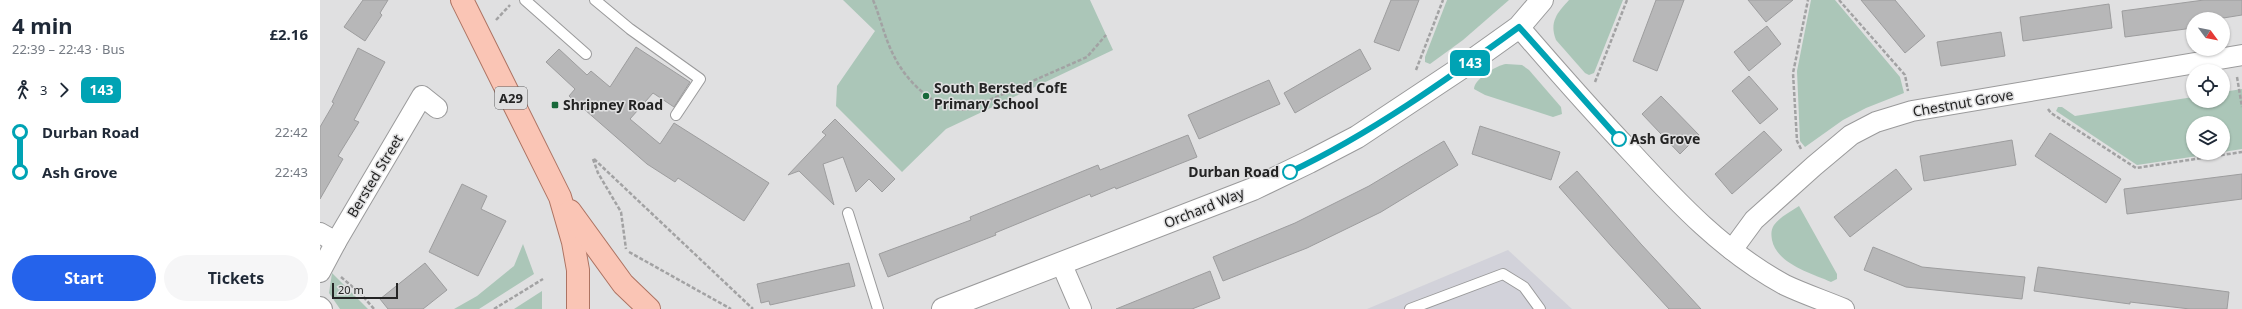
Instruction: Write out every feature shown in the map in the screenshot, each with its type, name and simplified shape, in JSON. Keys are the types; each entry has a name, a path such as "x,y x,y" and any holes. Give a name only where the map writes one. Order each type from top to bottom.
{"main road":[{"name":"A29","path":"462,0 560,197 623,284 649,309"},
{"name":"A29","path":"560,197 573,242 578,270 575,300"}],"street":[{"name":"Orchard Way","path":"943,309 1062,265 1253,189 1309,162 1357,137 1396,112 1519,27 1542,0"},
{"path":"1519,27 1590,108 1679,204 1710,234 1785,285 1844,309"},
{"name":"Chestnut Grove","path":"1732,250 1754,220 1814,166 1851,135 1876,122 1912,111 2238,56"},
{"name":"Bersted Street","path":"320,272 328,237 422,96 437,108"},
{"path":"1062,265 1081,309"}],"lane":[{"path":"525,0 586,54"},
{"path":"595,0 630,29 700,79 676,115"},
{"path":"848,213 878,309"},
{"path":"1410,309 1503,274 1524,288 1540,309"}],"path":[{"path":"873,0 887,39 900,68 931,98 950,109 960,111 969,109 1087,57 1106,35"},
{"path":"1414,74 1443,0"},
{"path":"1590,108 1595,80 1627,0"},
{"path":"1808,0 1793,73 1794,108 1797,141 1800,148 1814,166"},
{"path":"1839,0 1904,75 1912,111"},
{"path":"497,20 513,1"},
{"path":"2238,56 2242,107"},
{"path":"2037,90 2051,113 2136,168 2242,152"},
{"path":"731,309 626,251 621,212 598,173 593,159 753,309"},
{"path":"340,276 362,295 374,309"},
{"path":"494,309 543,279"}],"shaded area":[{"path":"1508,250 1572,309 1367,309"}],"green space":[{"name":"South Bersted CofE Primary School","path":"843,0 1090,0 1113,50 946,129 902,172 836,106 837,86 875,31"},
{"path":"1447,0 1509,0 1463,40 1430,64 1425,62 1425,57"},
{"path":"1569,0 1623,0 1594,73 1589,75 1585,73 1556,40 1554,34 1553,28 1555,18"},
{"path":"1811,0 1835,0 1900,77 1904,93 1866,108 1843,120 1805,147 1800,141 1797,71"},
{"path":"1506,64 1522,65 1529,70 1561,107 1562,114 1553,117 1485,95 1474,89 1478,81 1487,73"},
{"path":"2242,89 2242,149 2230,151 2230,116 2186,116 2186,158 2137,165 2056,111 2058,107 2062,107 2075,116 2186,98 2186,108 2230,108 2230,91"},
{"path":"1799,206 1837,274 1837,279 1831,282 1796,267 1775,248 1771,236 1774,225 1782,217"},
{"path":"523,244 534,274 479,309 454,309 477,296 514,266"},
{"path":"332,273 368,309 340,309 329,293"},
{"path":"542,291 542,309 514,309"}],"building":[{"path":"363,0 388,0 380,13 382,15 365,41 344,27"},
{"path":"1391,0 1419,0 1399,51 1374,42"},
{"path":"1656,0 1684,0 1657,71 1633,61"},
{"path":"1748,0 1793,0 1766,22"},
{"path":"1861,0 1895,0 1925,36 1905,53"},
{"path":"2204,0 2242,0 2242,15 2230,17 2230,12 2186,12 2186,29 2125,37 2122,11"},
{"path":"2109,4 2112,28 2023,41 2020,17"},
{"path":"1767,26 1781,44 1749,71 1734,52"},
{"path":"2001,32 2005,56 1941,66 1937,42"},
{"path":"636,47 690,82 674,107 653,93 630,119 660,144 674,123 769,183 744,221 678,178 675,182 647,164 569,96 575,89 546,62 559,49 587,75 591,71 610,87"},
{"path":"358,48 385,62 354,120 359,122 338,156 343,159 320,199 320,127 334,103 332,102"},
{"path":"1360,49 1371,69 1295,113 1284,93"},
{"path":"1749,76 1778,109 1760,124 1732,91"},
{"path":"1269,80 1280,104 1199,139 1188,115"},
{"path":"1661,96 1699,135 1680,154 1642,114"},
{"path":"835,119 895,179 882,192 869,179 856,192 843,157 823,164 834,205 799,171 788,175 826,135 822,132"},
{"path":"1480,126 1560,152 1551,180 1472,154"},
{"path":"1764,131 1782,150 1732,194 1715,174"},
{"path":"2050,133 2121,179 2106,203 2035,156"},
{"path":"1188,135 1197,157 1116,189 1115,187 1091,197 1090,194 995,233 996,235 888,277 879,254 971,220 970,217 1098,165 1100,170"},
{"path":"2012,140 2016,165 1924,181 1920,156"},
{"path":"1444,141 1458,165 1381,212 1307,248 1223,281 1213,257 1295,223 1369,186"},
{"path":"1896,169 1912,189 1850,237 1834,217"},
{"path":"1577,171 1701,309 1669,309 1612,247 1559,187"},
{"path":"2242,174 2242,199 2127,214 2124,189"},
{"path":"462,184 487,196 481,209 506,221 478,276 429,252"},
{"path":"1873,247 1922,267 2025,277 2022,299 1906,287 1864,270"},
{"path":"425,263 447,290 423,309 388,309 380,299"},
{"path":"849,263 855,286 770,305 769,301 761,303 757,284"},
{"path":"2038,267 2229,292 2227,309 2190,309 2130,302 2130,304 2034,291"},
{"path":"1210,271 1220,298 1192,309 1116,309"}],"bus line":[{"name":"143","path":"1290,172 1357,137 1470,62 1519,27 1619,139"}],"place":[{"name":"South Bersted CofE Primary School","path":"926,96"},
{"name":"Shripney Road","path":"555,105"},
{"name":"Ash Grove","path":"1619,139"},
{"name":"Durban Road","path":"1290,172"}]}
